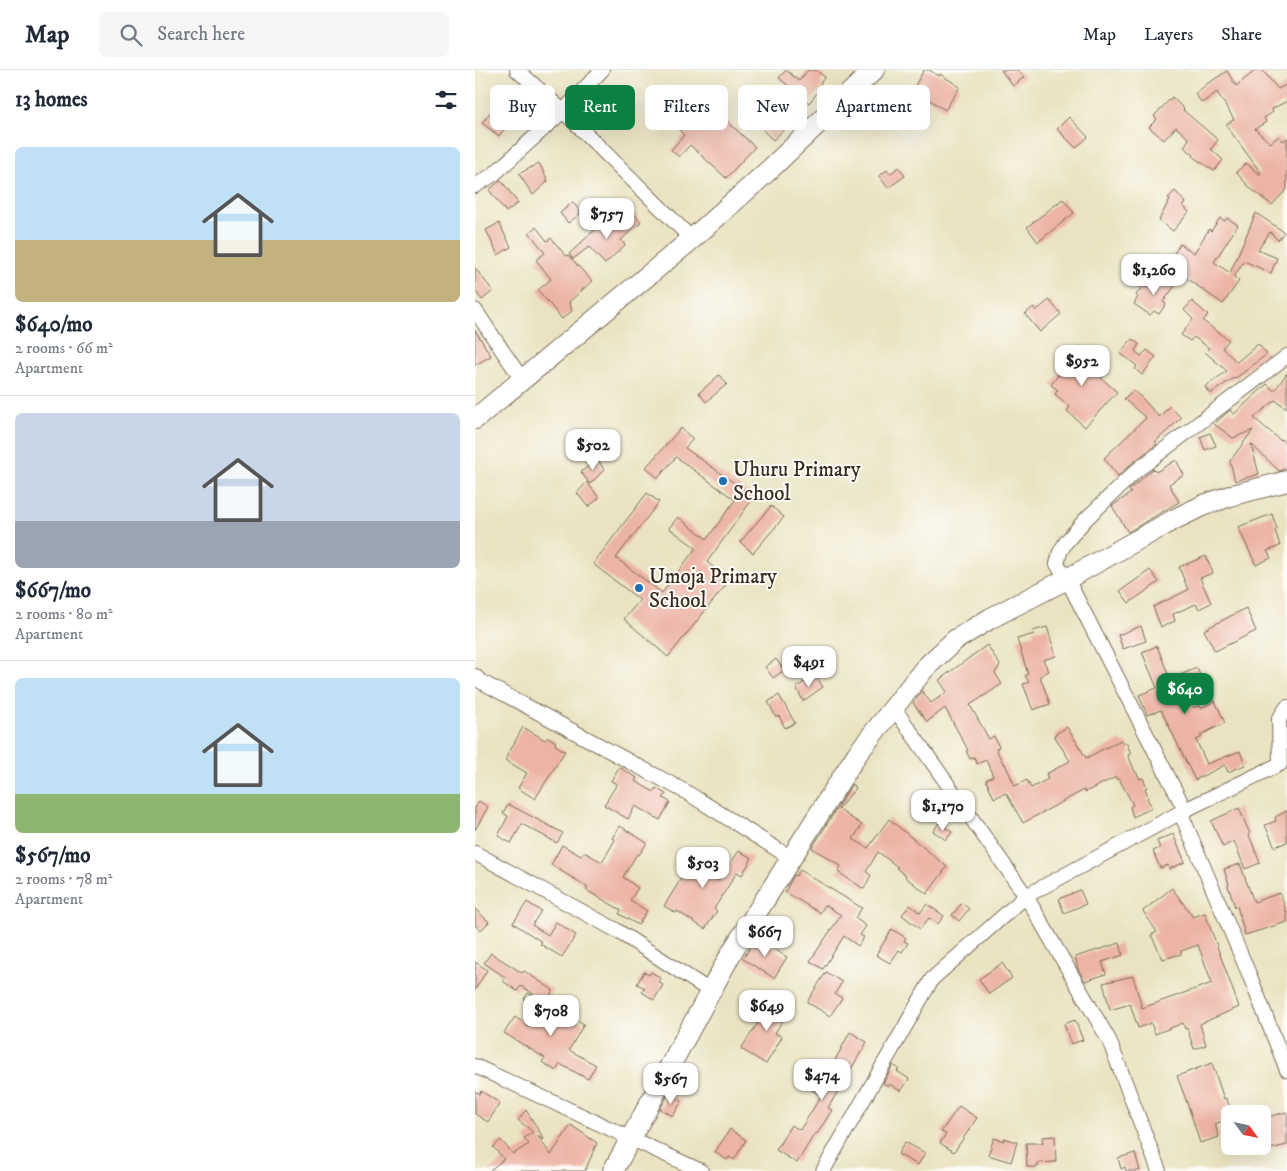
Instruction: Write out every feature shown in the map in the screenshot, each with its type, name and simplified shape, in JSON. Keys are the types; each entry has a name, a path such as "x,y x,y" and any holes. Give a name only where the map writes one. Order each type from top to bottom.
{"street":[{"path":"517,70 563,111 692,239"},
{"path":"475,186 494,174 563,111 602,70"},
{"path":"475,419 692,239 769,171 874,70"},
{"path":"475,310 523,380"},
{"path":"1185,810 1067,579 1057,564 1060,552 1066,542 1085,520 1136,472 1287,356"},
{"path":"613,1171 733,950 857,754 925,668 955,640 991,618 1067,579 1175,519 1204,505 1233,495 1287,481"},
{"path":"477,682 686,792 791,858"},
{"path":"823,1171 932,979 1026,896 1185,810 1283,763 1279,719 1287,707"},
{"path":"894,708 1026,896 1109,1040 1159,1171"},
{"path":"1185,810 1182,816 1286,1066"},
{"path":"475,853 616,930 710,991"},
{"path":"475,1066 701,1171"}],"building":[{"path":"786,70 799,81 808,70 816,70 825,77 820,83 822,85 817,85 817,93 809,103 807,101 807,85 787,85 779,78"},
{"path":"924,70 929,70 939,76 940,74 960,87 945,110 930,100 930,85 915,85"},
{"path":"1001,70 1018,70 1024,77 1013,86"},
{"path":"1256,70 1262,70 1278,89 1287,84 1287,101 1272,109 1273,112 1264,118 1266,122 1255,129 1270,143 1279,136 1283,141 1287,138 1287,189 1272,205 1250,188 1236,172 1246,163 1259,174 1261,173 1226,125 1234,119 1217,92 1202,103 1195,94 1227,71 1236,86"},
{"path":"1172,97 1183,110 1218,140 1211,149 1223,160 1214,171 1193,157 1194,155 1184,147 1189,139 1176,127 1164,140 1149,127 1157,119 1154,116"},
{"path":"490,113 490,129 482,123"},
{"path":"1069,117 1088,137 1076,148 1057,129"},
{"path":"728,122 755,147 726,178 690,145 679,157 671,150 684,135 679,130 728,130"},
{"path":"491,130 504,130 499,136"},
{"path":"763,130 784,130 773,140"},
{"path":"539,163 548,181 533,195 519,174"},
{"path":"899,167 905,176 888,188 879,176 887,170 890,174"},
{"path":"501,180 518,203 506,212 489,190"},
{"path":"1175,191 1186,203 1183,206 1189,212 1173,231 1159,220 1170,199 1168,198"},
{"path":"1063,199 1074,213 1038,242 1027,227"},
{"path":"573,202 581,213 568,223 560,213"},
{"path":"633,213 641,222 621,240 625,245 605,264 589,247 573,259 569,254 599,226 606,237"},
{"path":"1256,213 1284,232 1278,240 1270,232 1258,250 1277,258 1271,273 1244,261 1234,277 1239,281 1223,304 1172,268 1177,258 1173,255 1180,244 1194,253 1209,229 1211,231 1220,218 1225,221 1227,218 1238,225 1214,262 1230,273"},
{"path":"499,223 511,247 498,255 486,230"},
{"path":"536,227 547,241 551,238 566,256 568,255 592,281 569,302 572,311 562,319 538,290 551,279 536,260 545,253 529,232"},
{"path":"475,268 493,291 482,300 475,291"},
{"path":"1157,277 1163,281 1166,277 1175,286 1163,302 1166,304 1159,314 1154,311 1150,315 1134,304 1138,297 1136,295 1143,286 1146,288"},
{"path":"1049,300 1061,314 1040,332 1025,314 1033,307 1036,311"},
{"path":"1192,301 1208,315 1203,321 1229,340 1222,348 1237,362 1258,344 1267,354 1236,378 1210,394 1205,387 1227,371 1205,352 1209,348 1194,337 1190,341 1181,335 1193,319 1184,310"},
{"path":"475,330 491,356 475,365"},
{"path":"1132,339 1139,344 1135,351 1141,356 1147,350 1156,357 1142,375 1135,369 1137,366 1120,353"},
{"path":"1081,346 1096,358 1089,367 1117,392 1085,427 1067,411 1070,407 1055,394 1058,390 1051,385 1062,370 1058,367 1063,359 1066,361 1075,348 1078,350"},
{"path":"1287,373 1287,408 1275,400 1254,418 1287,444 1287,468 1279,471 1251,444 1259,474 1235,481 1230,461 1253,430 1233,438 1214,424 1230,410 1234,414 1267,384 1274,391"},
{"path":"719,375 727,384 706,402 699,393"},
{"path":"1133,390 1159,417 1170,406 1181,418 1155,442 1157,444 1118,476 1104,458 1146,418 1124,399"},
{"path":"681,428 693,439 685,448 754,497 707,562 729,581 668,657 624,619 640,600 593,564 647,493 659,502 616,558 662,593 696,548 669,528 678,517 707,539 735,500 676,457 658,478 646,467"},
{"path":"1210,433 1216,446 1205,450 1200,437"},
{"path":"598,459 604,470 590,484 581,472"},
{"path":"1176,460 1184,475 1169,484 1179,502 1128,532 1112,506 1131,493 1129,490 1153,469 1156,472"},
{"path":"587,482 599,498 588,507 577,493"},
{"path":"771,506 784,517 753,553 740,542"},
{"path":"1272,514 1280,546 1267,551 1271,558 1256,565 1238,527"},
{"path":"1206,556 1213,573 1200,578 1211,603 1199,609 1196,604 1173,614 1175,621 1161,627 1153,607 1188,590 1179,567"},
{"path":"1150,570 1159,582 1129,603 1120,591"},
{"path":"1246,608 1256,631 1215,651 1204,630"},
{"path":"1141,626 1146,641 1123,649 1118,635"},
{"path":"1047,627 1056,656 1043,660 1049,671 1040,676 1050,704 1033,710 1023,684 1029,682 1025,676 1028,674 1017,639 1034,634 1033,631"},
{"path":"987,645 1000,665 995,673 1002,684 970,705 989,739 994,736 999,747 996,749 1015,786 1027,780 1031,788 1048,779 1046,774 1070,761 1054,735 1067,727 1086,758 1121,740 1123,744 1126,742 1131,754 1128,755 1135,772 1140,779 1143,778 1147,787 1145,788 1147,798 1152,808 1133,817 1130,807 1133,805 1119,779 1117,780 1116,777 1085,792 1084,790 1023,823 1006,793 994,798 986,780 993,776 986,760 977,764 974,757 970,759 966,751 968,750 945,708 927,722 913,703 922,691 931,703 947,692 939,680"},
{"path":"1157,646 1170,679 1197,668 1203,682 1186,689 1194,708 1199,705 1201,708 1215,701 1225,723 1200,735 1202,737 1196,740 1207,764 1240,751 1245,765 1228,772 1225,765 1195,780 1161,710 1147,715 1139,695 1157,688 1142,652"},
{"path":"776,659 784,670 773,678 765,667"},
{"path":"816,676 823,687 803,701 796,687"},
{"path":"779,695 795,723 785,728 779,716 776,717 768,702"},
{"path":"523,727 545,740 548,737 556,742 555,745 565,751 535,799 518,788 527,773 505,760"},
{"path":"619,767 637,778 635,781 654,792 656,788 666,794 663,798 670,802 660,820 635,806 628,819 604,805 617,784 611,781"},
{"path":"852,784 856,788 838,809 862,825 853,839 868,848 889,819 947,867 927,894 905,877 896,868 898,867 878,852 866,872 871,875 864,889 838,872 841,866 812,848"},
{"path":"479,801 488,807 475,830 475,808"},
{"path":"508,804 563,833 557,843 522,824 511,843 498,836 508,816 503,813"},
{"path":"1239,808 1260,863 1245,869 1234,841 1223,847 1211,821"},
{"path":"1287,811 1287,842 1275,847 1265,825 1276,821 1275,817"},
{"path":"939,823 952,832 946,840 933,831"},
{"path":"620,826 647,843 639,855 637,854 623,877 638,888 630,900 647,911 638,925 619,914 621,910 586,890 588,887 551,865 562,845 581,856 584,852 602,862 615,840 612,838"},
{"path":"1173,834 1185,862 1169,869 1168,865 1160,868 1153,851 1160,848 1157,841"},
{"path":"694,851 706,859 699,869 718,881 739,851 752,858 742,875 737,872 714,909 717,911 705,929 677,911 676,913 664,906 684,874 680,872"},
{"path":"1240,864 1254,902 1280,893 1287,914 1287,922 1245,935 1224,869"},
{"path":"800,870 862,908 855,918 866,926 860,935 864,937 858,946 844,936 823,969 810,961 841,915 825,905 820,913 785,892 794,875 796,876"},
{"path":"1172,888 1193,917 1205,913 1239,1007 1200,1024 1206,1045 1194,1049 1187,1028 1185,1029 1183,1023 1155,1034 1151,1023 1138,1028 1130,1004 1110,1010 1103,983 1133,976 1142,1008 1212,983 1198,945 1181,951 1181,954 1163,959 1151,935 1157,932 1143,911"},
{"path":"1080,890 1086,904 1064,913 1059,899"},
{"path":"527,902 541,911 532,925 548,935 556,922 576,935 562,957 540,944 542,942 513,923"},
{"path":"962,903 969,909 959,921 952,915"},
{"path":"927,904 944,916 938,924 929,918 920,929 902,915 910,905 920,913"},
{"path":"475,909 489,922 481,930 475,925"},
{"path":"892,929 906,938 904,941 908,943 902,952 899,950 890,963 876,955"},
{"path":"756,938 787,957 774,978 743,959"},
{"path":"1120,943 1123,955 1102,962 1106,974 1085,981 1078,969 1075,957"},
{"path":"491,953 553,990 546,1002 521,986 517,991 503,981 505,977 484,963"},
{"path":"475,962 487,970 475,990"},
{"path":"1002,963 1012,978 989,994 979,979"},
{"path":"644,972 649,975 651,972 661,978 659,982 663,985 654,1000 642,992 645,988 637,984"},
{"path":"826,972 842,982 835,994 842,998 830,1016 807,1002"},
{"path":"528,993 584,1024 569,1050 596,1065 588,1079 560,1064 556,1071 542,1062 545,1058 504,1033 515,1017 528,1026 539,1009 524,999"},
{"path":"777,998 791,1007 775,1033 782,1037 766,1064 741,1049 763,1015 760,1013 767,1003 772,1006"},
{"path":"1075,1020 1083,1040 1071,1044 1064,1024"},
{"path":"850,1032 867,1042 828,1108 832,1110 817,1134 815,1133 797,1163 776,1150 791,1125 800,1130 821,1096 812,1090 820,1077 828,1081 838,1064 834,1062"},
{"path":"1212,1063 1224,1099 1226,1098 1229,1105 1221,1105 1221,1122 1215,1124 1219,1137 1200,1143 1177,1076"},
{"path":"893,1065 899,1069 897,1071 909,1079 901,1091 889,1084 888,1086 883,1083"},
{"path":"475,1091 480,1094 481,1091 500,1103 488,1122 475,1114"},
{"path":"669,1093 682,1101 673,1116 660,1109"},
{"path":"959,1106 977,1118 954,1152 940,1143 946,1134 941,1132"},
{"path":"526,1110 544,1139 537,1135 551,1155 571,1125 597,1143 585,1171 489,1171 504,1159 493,1147 501,1140 513,1154 529,1144 524,1138 533,1132 518,1120"},
{"path":"1287,1112 1287,1145 1271,1149 1271,1116"},
{"path":"730,1129 746,1140 734,1160 729,1157 727,1160 715,1152"},
{"path":"1055,1136 1056,1162 1038,1163 1038,1167 1027,1167 1026,1143 1043,1143 1042,1137"},
{"path":"994,1138 1004,1141 1004,1138 1017,1142 1011,1162 988,1155"},
{"path":"905,1142 925,1153 918,1165 898,1154"},
{"path":"1135,1153 1140,1171 1126,1171 1125,1167 1121,1169 1118,1158"}],"place":[{"name":"Uhuru Primary School","path":"723,481"},
{"name":"Umoja Primary School","path":"639,588"}]}
